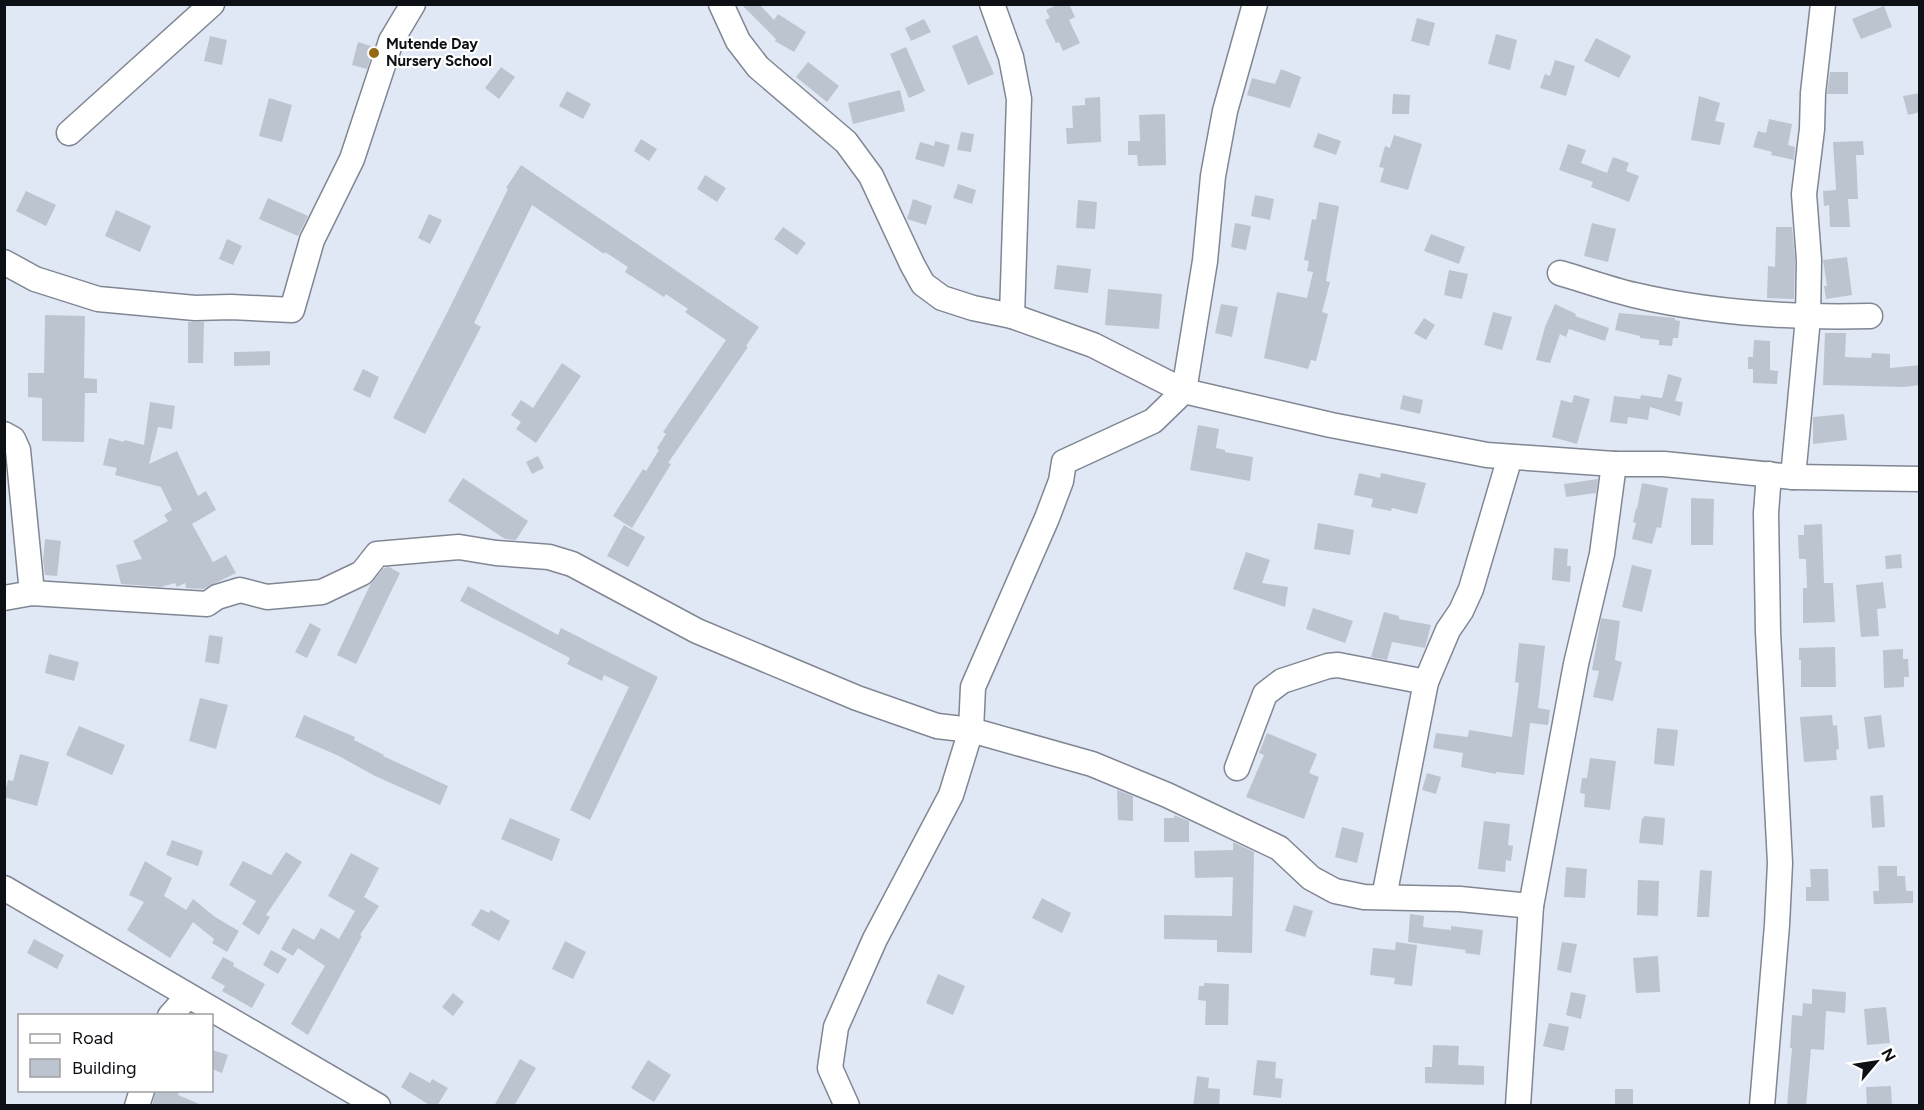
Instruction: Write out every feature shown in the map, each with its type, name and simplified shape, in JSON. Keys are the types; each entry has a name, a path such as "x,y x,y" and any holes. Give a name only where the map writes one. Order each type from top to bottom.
{"street":[{"path":"69,133 212,4"},
{"path":"4,262 35,279 98,299 195,308 292,310 312,240 352,159 391,41 412,4"},
{"path":"721,4 738,41 758,67 846,142 871,176 923,284 942,298 973,308 1012,316 1093,345 1184,391 1331,425 1487,455 1614,464 1664,464 1793,477 1920,479"},
{"path":"992,4 1011,57 1019,99 1012,316"},
{"path":"847,1106 830,1068 836,1028 875,939 951,795 971,730 973,687 1047,518 1061,481 1064,462 1153,421 1184,391 1205,261 1213,177 1225,111 1255,4"},
{"path":"1793,477 1808,318 1809,260 1804,194 1823,4"},
{"path":"1560,273 1633,295 1678,304 1808,318 1870,316"},
{"path":"4,434 13,439 18,450 32,593"},
{"path":"1384,897 1426,682 1448,630 1471,589 1510,457"},
{"path":"1518,1106 1531,906 1576,664 1602,554 1614,464"},
{"path":"1762,1106 1780,863 1768,632 1766,513 1769,474"},
{"path":"4,598 32,593 207,604 217,597 240,590 267,597 322,592 362,573 377,554 459,547 549,557 572,564 696,632 857,698 937,726 971,730 1092,764 1167,795 1279,848 1311,878 1335,891 1364,897 1460,899 1531,906"},
{"path":"1237,768 1265,694 1282,681 1338,665 1426,682"},
{"path":"4,888 378,1106"},
{"path":"172,1014 188,996"}],"building":[{"path":"741,4 759,4 774,20 778,14 806,32 794,52 775,41 776,39"},
{"path":"1059,4 1069,4 1075,17 1069,20 1080,43 1063,51 1059,42 1056,43 1045,20 1050,18 1046,10"},
{"path":"1884,6 1892,27 1861,39 1852,19"},
{"path":"1417,18 1435,23 1429,46 1411,41"},
{"path":"924,19 931,32 911,41 905,28"},
{"path":"1496,34 1517,40 1510,70 1488,64"},
{"path":"977,35 994,74 968,85 952,46"},
{"path":"210,36 227,40 222,65 204,61"},
{"path":"1596,38 1631,56 1619,78 1584,61"},
{"path":"358,42 374,47 367,69 352,65"},
{"path":"906,47 925,91 909,98 890,54"},
{"path":"1555,60 1575,66 1566,96 1540,88 1545,74 1550,76"},
{"path":"808,62 839,86 827,102 796,77"},
{"path":"501,67 515,77 499,99 485,88"},
{"path":"1281,69 1301,77 1290,108 1247,95 1252,78 1275,84"},
{"path":"1830,72 1848,72 1848,94 1827,94"},
{"path":"900,90 905,111 853,124 848,103"},
{"path":"567,91 591,104 583,119 559,106"},
{"path":"1920,93 1920,112 1908,115 1903,96"},
{"path":"1393,94 1410,95 1409,114 1392,114"},
{"path":"1699,96 1720,103 1715,121 1725,123 1720,145 1691,140"},
{"path":"1100,97 1101,142 1067,144 1066,128 1073,128 1072,106 1085,105 1085,98"},
{"path":"269,98 292,105 282,142 259,136"},
{"path":"1165,114 1166,165 1138,166 1137,155 1128,155 1128,141 1140,141 1139,115"},
{"path":"1769,119 1792,124 1788,145 1795,147 1794,160 1771,155 1772,152 1753,147 1758,131 1766,133"},
{"path":"961,132 974,134 971,152 957,150"},
{"path":"1318,133 1341,141 1336,155 1313,147"},
{"path":"1394,135 1422,144 1408,190 1380,182 1384,168 1379,167 1385,146 1390,148"},
{"path":"641,139 657,149 649,161 634,151"},
{"path":"935,141 950,145 944,167 915,159 920,142 934,146"},
{"path":"1863,141 1864,155 1856,155 1858,199 1848,199 1850,227 1830,227 1829,205 1824,206 1823,191 1836,190 1833,142"},
{"path":"1568,144 1586,150 1581,163 1607,173 1613,157 1629,163 1626,171 1639,176 1629,202 1591,187 1593,182 1559,170"},
{"path":"521,165 759,327 746,346 748,347 668,463 671,464 632,528 613,516 643,469 646,471 666,434 663,432 726,340 685,312 688,309 666,294 664,297 625,272 628,267 605,252 604,254 532,205 474,323 481,327 425,434 393,418 508,189 506,188"},
{"path":"705,175 726,188 717,202 697,189"},
{"path":"958,184 976,190 972,204 953,198"},
{"path":"26,191 56,205 46,226 16,211"},
{"path":"1255,195 1274,199 1270,220 1251,216"},
{"path":"268,198 308,216 298,236 259,219"},
{"path":"913,199 932,206 926,225 907,219"},
{"path":"1078,200 1097,202 1095,229 1076,228"},
{"path":"1319,202 1339,206 1326,281 1330,282 1322,312 1328,314 1316,361 1311,360 1308,369 1264,358 1277,292 1307,298 1313,272 1307,271 1309,261 1304,260 1312,219 1316,220"},
{"path":"116,210 151,226 140,252 105,236"},
{"path":"429,214 442,220 430,244 418,238"},
{"path":"1235,223 1251,226 1246,250 1231,247"},
{"path":"1592,223 1616,229 1608,262 1584,256"},
{"path":"783,227 806,243 797,255 774,239"},
{"path":"1776,227 1792,227 1795,258 1794,299 1767,298 1768,266 1775,267"},
{"path":"1431,234 1465,247 1459,264 1424,251"},
{"path":"227,239 242,246 233,265 219,259"},
{"path":"1847,257 1852,295 1826,299 1824,286 1827,286 1823,260"},
{"path":"1057,265 1091,269 1088,293 1054,289"},
{"path":"1449,270 1468,274 1462,299 1444,295"},
{"path":"1108,289 1162,294 1159,329 1105,325"},
{"path":"1221,304 1238,307 1232,337 1215,333"},
{"path":"1555,304 1576,314 1575,316 1609,328 1605,341 1569,329 1566,337 1560,334 1550,363 1536,360 1545,327"},
{"path":"1493,312 1512,317 1502,350 1484,345"},
{"path":"1619,313 1675,318 1680,321 1678,338 1673,338 1672,346 1659,345 1659,340 1640,338 1640,336 1615,330"},
{"path":"45,315 85,316 84,378 97,379 97,393 85,393 84,442 42,441 42,398 28,397 28,373 44,373"},
{"path":"1424,318 1435,325 1426,340 1414,333"},
{"path":"188,322 204,322 203,363 188,363"},
{"path":"1825,333 1846,333 1845,357 1871,358 1872,353 1890,354 1890,368 1920,365 1920,385 1904,387 1823,385"},
{"path":"1754,340 1770,341 1770,370 1778,371 1777,384 1753,383 1753,369 1748,369 1748,357 1753,357"},
{"path":"270,351 270,365 234,366 234,352"},
{"path":"562,363 581,376 536,443 516,429 521,422 511,415 521,400 533,408"},
{"path":"363,369 379,377 370,398 353,390"},
{"path":"1668,374 1682,378 1675,401 1683,402 1680,416 1650,407 1648,420 1628,417 1627,424 1610,422 1614,396 1640,399 1641,395 1662,398"},
{"path":"1403,395 1423,400 1420,414 1400,409"},
{"path":"1574,395 1590,399 1577,444 1552,437 1561,400 1572,403"},
{"path":"150,402 175,406 172,429 158,427 149,464 177,451 198,496 206,491 216,510 192,524 213,562 226,555 236,573 203,589 186,588 185,583 177,587 175,583 161,587 121,584 116,565 142,559 133,541 168,521 164,515 172,510 161,487 115,475 117,468 103,465 109,438 144,445"},
{"path":"1844,414 1847,440 1813,444 1813,417"},
{"path":"1198,425 1219,429 1216,448 1253,457 1250,481 1190,470"},
{"path":"538,456 544,468 532,474 526,462"},
{"path":"1359,473 1380,478 1381,473 1426,483 1417,514 1392,508 1391,511 1371,507 1373,499 1354,495"},
{"path":"463,478 528,521 516,540 505,539 448,501"},
{"path":"1598,479 1596,493 1566,497 1564,484"},
{"path":"1642,483 1668,488 1661,528 1657,527 1652,544 1632,539 1636,523 1633,522"},
{"path":"1691,498 1714,499 1713,545 1691,545"},
{"path":"1318,523 1354,530 1350,555 1314,549"},
{"path":"1822,524 1824,583 1833,583 1835,622 1803,623 1803,588 1807,588 1806,559 1799,559 1798,535 1804,535 1804,525"},
{"path":"624,525 645,537 628,567 607,556"},
{"path":"45,539 61,541 57,576 45,575 43,560"},
{"path":"1554,548 1568,549 1567,566 1571,566 1570,582 1552,580"},
{"path":"1246,552 1270,560 1262,583 1288,587 1285,607 1233,589"},
{"path":"1901,554 1902,568 1886,569 1885,556"},
{"path":"1632,565 1652,570 1642,612 1622,607"},
{"path":"389,567 400,573 356,664 337,655 371,583 384,568"},
{"path":"1883,582 1886,608 1877,609 1879,636 1861,637 1856,585"},
{"path":"468,586 558,635 561,628 658,677 590,820 570,810 629,687 604,675 602,681 567,664 570,658 460,601"},
{"path":"1313,608 1353,621 1345,643 1306,629"},
{"path":"1384,612 1399,616 1399,619 1431,625 1425,648 1392,642 1387,660 1371,657"},
{"path":"1601,618 1620,621 1615,660 1622,662 1613,701 1593,697 1599,671 1592,670"},
{"path":"310,623 321,629 307,658 295,652"},
{"path":"209,635 223,637 219,664 205,662"},
{"path":"1519,643 1545,646 1538,708 1550,710 1548,725 1530,723 1524,775 1496,772 1496,774 1461,767 1463,753 1433,748 1436,733 1468,737 1469,730 1512,737 1519,683 1515,682"},
{"path":"1835,647 1836,687 1801,687 1799,648"},
{"path":"1903,649 1903,659 1908,659 1909,677 1904,677 1904,687 1884,688 1883,650"},
{"path":"49,654 79,662 74,681 45,673"},
{"path":"200,698 228,705 216,749 189,741"},
{"path":"304,715 355,737 354,740 383,756 448,786 440,805 295,737"},
{"path":"1832,715 1833,726 1837,725 1839,749 1836,750 1837,760 1804,762 1800,717"},
{"path":"1881,715 1885,747 1868,749 1864,717"},
{"path":"79,726 125,745 112,775 66,755"},
{"path":"1657,728 1678,730 1674,766 1654,764"},
{"path":"1267,733 1317,754 1309,773 1319,777 1304,819 1246,797 1264,755 1259,753"},
{"path":"20,754 49,762 37,806 4,797 8,780 13,781"},
{"path":"1590,758 1616,761 1610,810 1584,807 1585,794 1580,793 1582,778 1587,778"},
{"path":"1427,773 1441,777 1436,794 1422,790"},
{"path":"1117,790 1133,796 1133,821 1118,820"},
{"path":"1883,795 1885,827 1872,828 1870,796"},
{"path":"1174,815 1189,821 1189,842 1164,842 1164,818 1174,818"},
{"path":"1644,816 1665,818 1663,845 1639,843"},
{"path":"510,818 560,839 552,861 501,839"},
{"path":"1484,821 1510,824 1508,845 1513,846 1511,861 1506,860 1505,872 1478,869"},
{"path":"1342,827 1364,833 1357,863 1335,857"},
{"path":"172,840 203,851 198,866 166,855"},
{"path":"1233,842 1254,852 1252,953 1217,952 1217,940 1164,939 1164,915 1232,916 1233,877 1195,878 1194,851 1233,850"},
{"path":"286,852 302,862 266,915 270,917 259,935 242,924 256,901 229,885 243,861 271,875"},
{"path":"351,853 379,868 364,897 379,906 360,935 362,936 308,1035 291,1024 325,966 298,948 293,956 281,949 293,928 314,940 321,928 339,939 355,911 328,896"},
{"path":"145,861 172,878 164,896 186,910 193,899 215,917 239,931 227,952 212,943 214,939 193,922 170,958 127,930 144,902 129,895"},
{"path":"1878,866 1897,866 1897,876 1905,876 1906,891 1913,891 1913,903 1874,904 1873,891 1879,891"},
{"path":"1566,867 1587,869 1585,898 1564,897"},
{"path":"1810,869 1828,869 1829,901 1806,901 1806,887 1811,887"},
{"path":"1700,870 1712,871 1709,917 1697,917"},
{"path":"1638,880 1659,881 1658,916 1637,915"},
{"path":"1042,898 1071,913 1062,933 1032,918"},
{"path":"1294,905 1313,911 1305,937 1285,931"},
{"path":"481,909 489,913 491,910 510,921 499,941 471,925"},
{"path":"1410,914 1424,916 1423,927 1451,930 1451,926 1483,930 1480,955 1465,953 1466,950 1408,942"},
{"path":"34,939 64,955 57,969 27,953"},
{"path":"565,941 586,952 573,979 552,969"},
{"path":"1396,942 1417,945 1412,986 1394,984 1395,978 1370,975 1373,948 1395,950"},
{"path":"1562,942 1577,944 1571,973 1557,970"},
{"path":"271,950 287,959 278,974 263,965"},
{"path":"1658,956 1660,992 1636,993 1633,958"},
{"path":"223,957 234,963 233,966 265,984 252,1008 222,991 225,986 211,978"},
{"path":"938,974 965,986 953,1015 926,1003"},
{"path":"1204,983 1229,984 1228,1025 1205,1025 1206,1001 1198,1000 1199,986 1204,986"},
{"path":"1812,989 1846,992 1845,1013 1826,1011 1824,1050 1811,1049 1806,1106 1787,1106 1792,1048 1790,1048 1792,1015 1802,1016 1803,1003 1812,1004"},
{"path":"1571,992 1586,995 1581,1019 1566,1015"},
{"path":"453,993 464,1002 453,1016 442,1007"},
{"path":"1886,1007 1890,1043 1867,1045 1864,1009"},
{"path":"1549,1023 1569,1027 1564,1051 1543,1046"},
{"path":"1433,1045 1459,1046 1458,1065 1484,1066 1484,1085 1425,1083 1425,1067 1432,1067"},
{"path":"213,1050 228,1055 222,1073 213,1069"},
{"path":"520,1059 536,1068 514,1106 494,1106"},
{"path":"648,1060 671,1075 654,1102 631,1088"},
{"path":"1257,1060 1276,1062 1275,1078 1283,1079 1281,1098 1253,1095"},
{"path":"410,1072 430,1083 432,1079 448,1088 437,1106 431,1106 401,1087"},
{"path":"1197,1076 1209,1078 1208,1088 1220,1089 1219,1106 1193,1106"},
{"path":"1891,1086 1892,1106 1867,1106 1866,1087"},
{"path":"1615,1089 1633,1089 1633,1106 1615,1106"},
{"path":"156,1092 179,1092 178,1095 204,1106 152,1106"}],"place":[{"name":"Mutende Day Nursery School","path":"374,53"}]}
